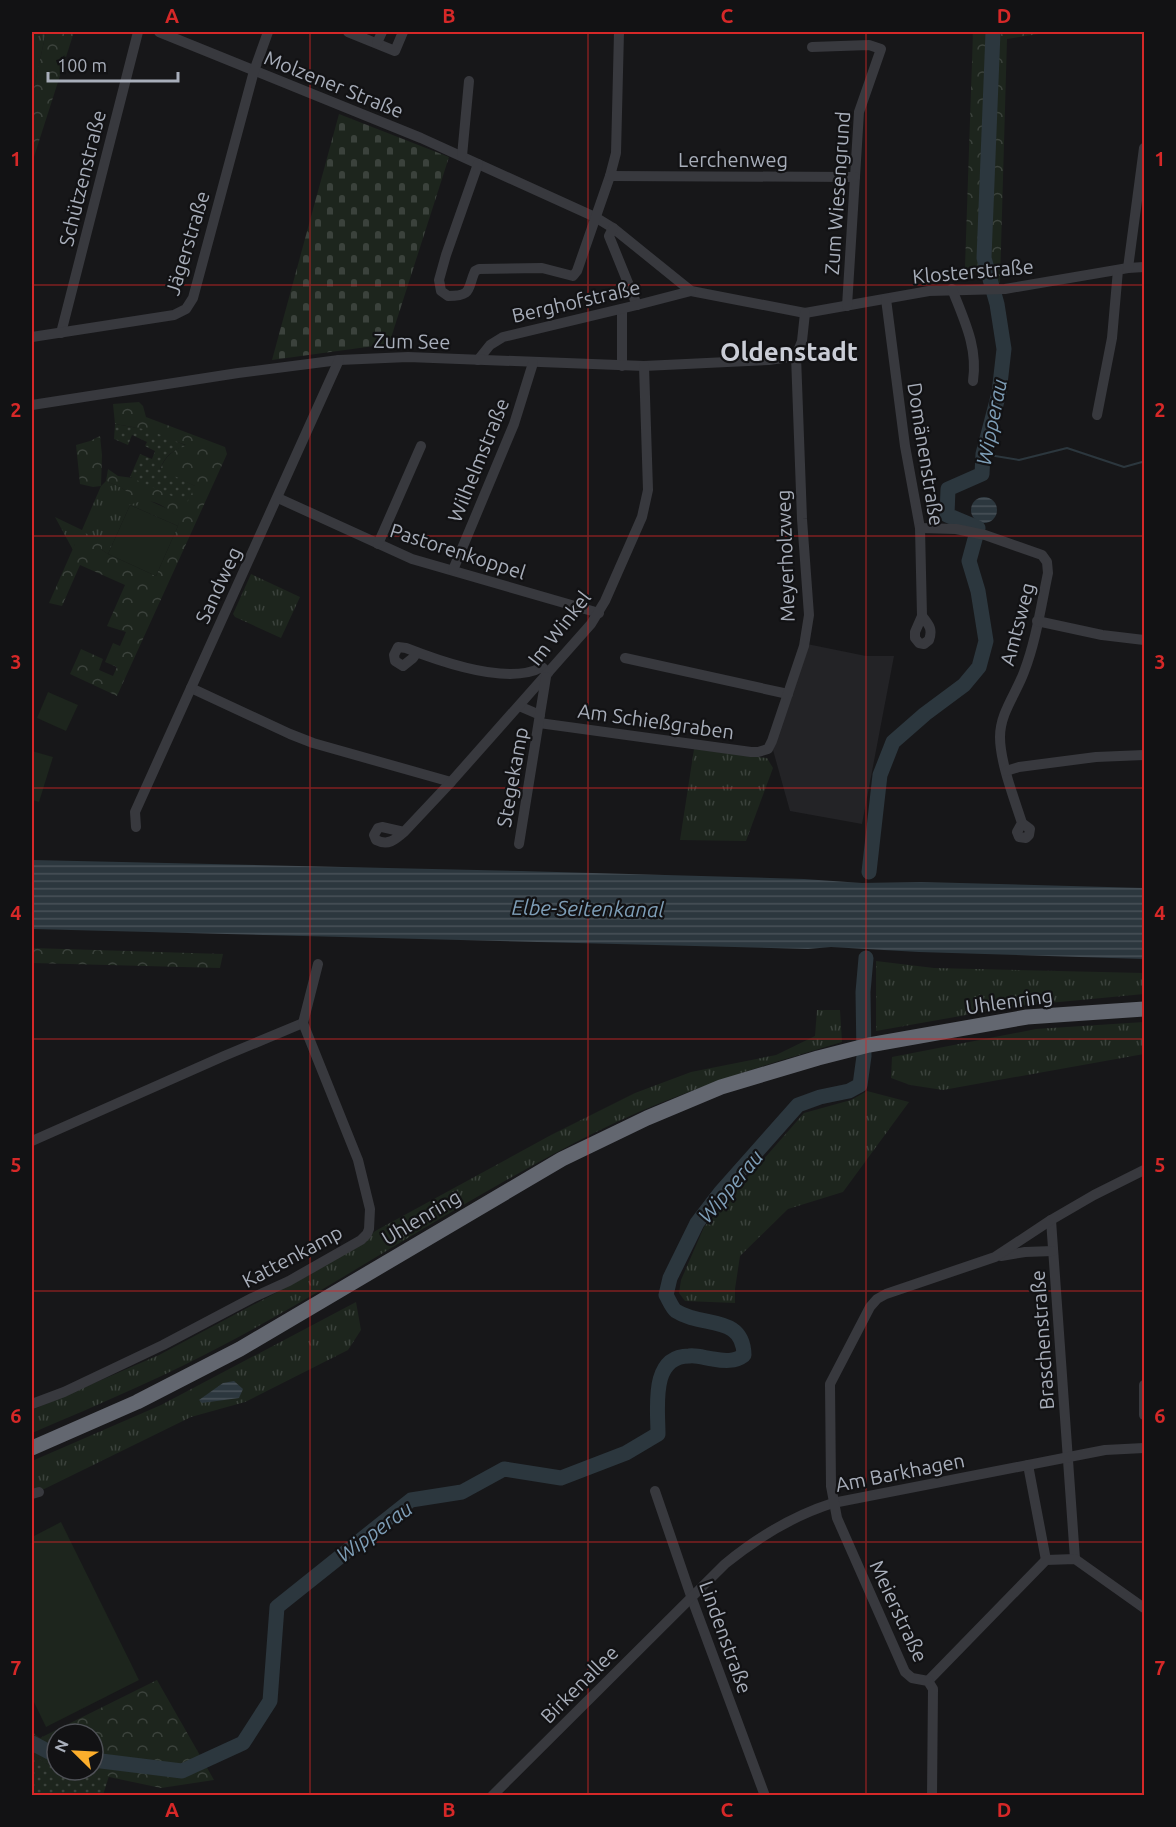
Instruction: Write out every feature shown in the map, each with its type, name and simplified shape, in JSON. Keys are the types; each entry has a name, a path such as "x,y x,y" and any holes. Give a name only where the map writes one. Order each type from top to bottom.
{"highway":[{"name":"Uhlenring","path":"32,1448 136,1402 240,1349 562,1159 647,1118 721,1088 845,1051 881,1043 1027,1017 1144,1009"}],"street":[{"name":"Schützenstraße","path":"61,333 138,32"},
{"name":"Molzener Straße","path":"159,32 462,156 595,217 613,228 691,291 805,313"},
{"path":"254,71 267,32"},
{"path":"348,32 394,51 403,32"},
{"path":"377,44 382,32"},
{"path":"478,164 439,280 441,291 448,296 467,292 472,285 475,271 479,269 543,268 573,276 610,176 616,153 619,32"},
{"name":"Zum Wiesengrund","path":"812,47 869,45 881,49 859,112 847,306"},
{"name":"Jägerstraße","path":"32,337 174,315 186,309 193,298 254,71"},
{"path":"462,156 469,81"},
{"path":"1097,415 1144,148"},
{"name":"Lerchenweg","path":"610,176 855,177"},
{"path":"613,228 609,236 637,305"},
{"name":"Klosterstraße","path":"805,313 929,291 1005,289 1144,267"},
{"path":"952,289 974,349 973,381"},
{"name":"Berghofstraße","path":"478,360 490,345 503,337 691,291"},
{"name":"Domänenstraße","path":"885,299 905,446 920,528 922,616"},
{"path":"622,309 622,366"},
{"name":"Meyerholzweg","path":"768,749 804,646 809,615 802,519 795,356 800,350 805,313"},
{"name":"Zum See","path":"32,405 339,360 408,357 644,366 769,360 795,356"},
{"name":"Sandweg","path":"136,827 135,812 339,360"},
{"name":"Wilhelmstraße","path":"453,570 514,424 533,363"},
{"name":"Im Winkel","path":"404,832 547,675 599,613 646,504 648,490 644,366"},
{"path":"378,544 421,446"},
{"name":"Pastorenkoppel","path":"278,498 412,559 599,613"},
{"name":"Amtsweg","path":"920,528 957,529 985,535 1042,555 1047,562 1048,573 1023,674 1005,711 1000,729 1001,751 1022,822"},
{"path":"1037,621 1102,635 1144,640"},
{"path":"417,652 488,673 532,673 542,667 547,675"},
{"path":"625,658 788,694"},
{"name":"Stegekamp","path":"519,844 547,675"},
{"path":"191,688 313,743 451,782"},
{"name":"Stegekamp","path":"519,706 540,719"},
{"name":"Am Schießgraben","path":"540,719 751,752 768,749"},
{"path":"1006,771 1019,767 1096,757 1144,755"},
{"path":"32,1141 303,1023 318,964"},
{"name":"Kattenkamp","path":"32,1404 163,1345 289,1281 361,1240 367,1234 370,1209 358,1160 303,1023"},
{"path":"995,1257 1051,1220 1144,1170"},
{"name":"Braschenstraße","path":"1051,1220 1075,1559"},
{"path":"995,1257 1025,1252 1053,1251"},
{"name":"Meierstraße","path":"932,1796 933,1689 927,1681 912,1678 905,1672 837,1518 831,1486 830,1384 870,1307 877,1299 995,1257"},
{"path":"1144,1385 1144,1415"},
{"name":"Am Barkhagen","path":"692,1599 725,1564 748,1545 812,1509 1069,1456 1105,1450 1144,1449"},
{"path":"1028,1465 1046,1560"},
{"name":"Lindenstraße","path":"655,1491 692,1599 765,1796"},
{"path":"927,1681 1046,1560 1075,1559 1144,1608"},
{"name":"Birkenallee","path":"492,1796 692,1599"}],"shaded area":[{"path":"807,644 866,656 894,656 862,824 790,811 773,750"}],"green space":[{"path":"32,32 46,32 32,97"},
{"path":"46,32 74,32 32,163 32,97"},
{"path":"973,32 1052,32 1007,39 1000,283 965,267"},
{"path":"339,114 449,157 389,344 272,360"},
{"path":"139,402 143,406 146,417 225,447 227,454 117,696 70,674 81,649 103,659 99,670 113,676 117,667 105,662 113,643 120,646 126,632 107,626 125,585 80,565 62,606 49,603 75,544 85,533 102,541 102,550 108,554 156,576 178,526 179,518 156,503 145,501 130,505 127,502 131,494 106,481 108,469 118,476 195,486 160,470 170,454 186,445 133,427 115,424 113,404"},
{"path":"115,424 149,430 187,446 170,454 160,469 195,486 187,503 130,477 140,454 152,459 155,451 145,446 147,442 132,435 128,445 114,439"},
{"path":"100,436 101,486 80,484 76,445"},
{"path":"106,481 142,500 168,509 180,518 178,526 130,505 108,554 102,550 75,544 73,550 55,517 82,530 101,486"},
{"path":"130,505 178,526 156,576 108,554"},
{"path":"251,574 300,597 281,638 233,614"},
{"path":"48,692 78,705 66,731 37,718"},
{"path":"694,749 767,758 773,768 746,841 680,840"},
{"path":"32,751 53,757 39,802 32,800"},
{"path":"32,948 223,954 220,968 32,963"},
{"path":"876,961 934,968 1144,973 1144,994 1017,1006 876,1031"},
{"path":"817,1010 840,1010 842,1042 719,1081 629,1116 553,1154 461,1206 233,1340 159,1377 32,1433 32,1410 159,1355 311,1274 377,1230 551,1135 635,1093 691,1072 776,1055 815,1036"},
{"path":"1144,1022 1144,1054 943,1090 910,1085 891,1078 892,1057 1036,1029"},
{"path":"867,1091 909,1102 843,1192 788,1209 740,1256 735,1303 685,1301 679,1293 681,1280 704,1227 804,1113 851,1100"},
{"path":"356,1302 361,1330 348,1350 245,1402 191,1417 32,1495 32,1461 161,1405"},
{"path":"61,1522 139,1680 56,1722 45,1722 45,1725 32,1698 32,1537"},
{"path":"157,1680 214,1780 161,1788 105,1776 105,1722 72,1722"},
{"path":"32,1732 40,1738 45,1736 45,1763 32,1755"},
{"path":"32,1755 45,1763 45,1782 105,1782 105,1775 109,1776 103,1795 32,1795"}],"water":[{"path":"984,497 993,501 997,510 993,519 984,523 975,519 971,510 975,501"},
{"name":"Elbe-Seitenkanal","path":"32,860 521,871 804,879 862,883 921,882 1144,888 1144,959 831,947 808,949 32,929"},
{"path":"234,1381 243,1389 239,1398 202,1403 199,1400 223,1383"}],"waterway":[{"name":"Wipperau","path":"869,872 880,775 893,742 925,714 964,685 979,667 986,641 978,591 969,561 978,528 947,515 948,489 982,474 983,454 999,393 1004,349 997,304 984,258 993,32"},
{"path":"983,454 1019,460 1067,448 1124,467 1142,462 1144,464"},
{"name":"Wipperau","path":"105,1761 182,1771 243,1743 270,1701 277,1607 411,1500 462,1492 504,1469 561,1478 626,1453 658,1434 659,1385 662,1374 676,1358 698,1356 717,1360 733,1360 744,1355 742,1342 737,1333 719,1324 686,1316 675,1310 666,1295 670,1278 697,1223 720,1193 798,1105 820,1097 849,1091 860,1085 864,1056 863,992 866,958"},
{"name":"Wipperau","path":"32,1743 45,1750"}],"district":[{"name":"Oldenstadt","path":"789,351"}]}
